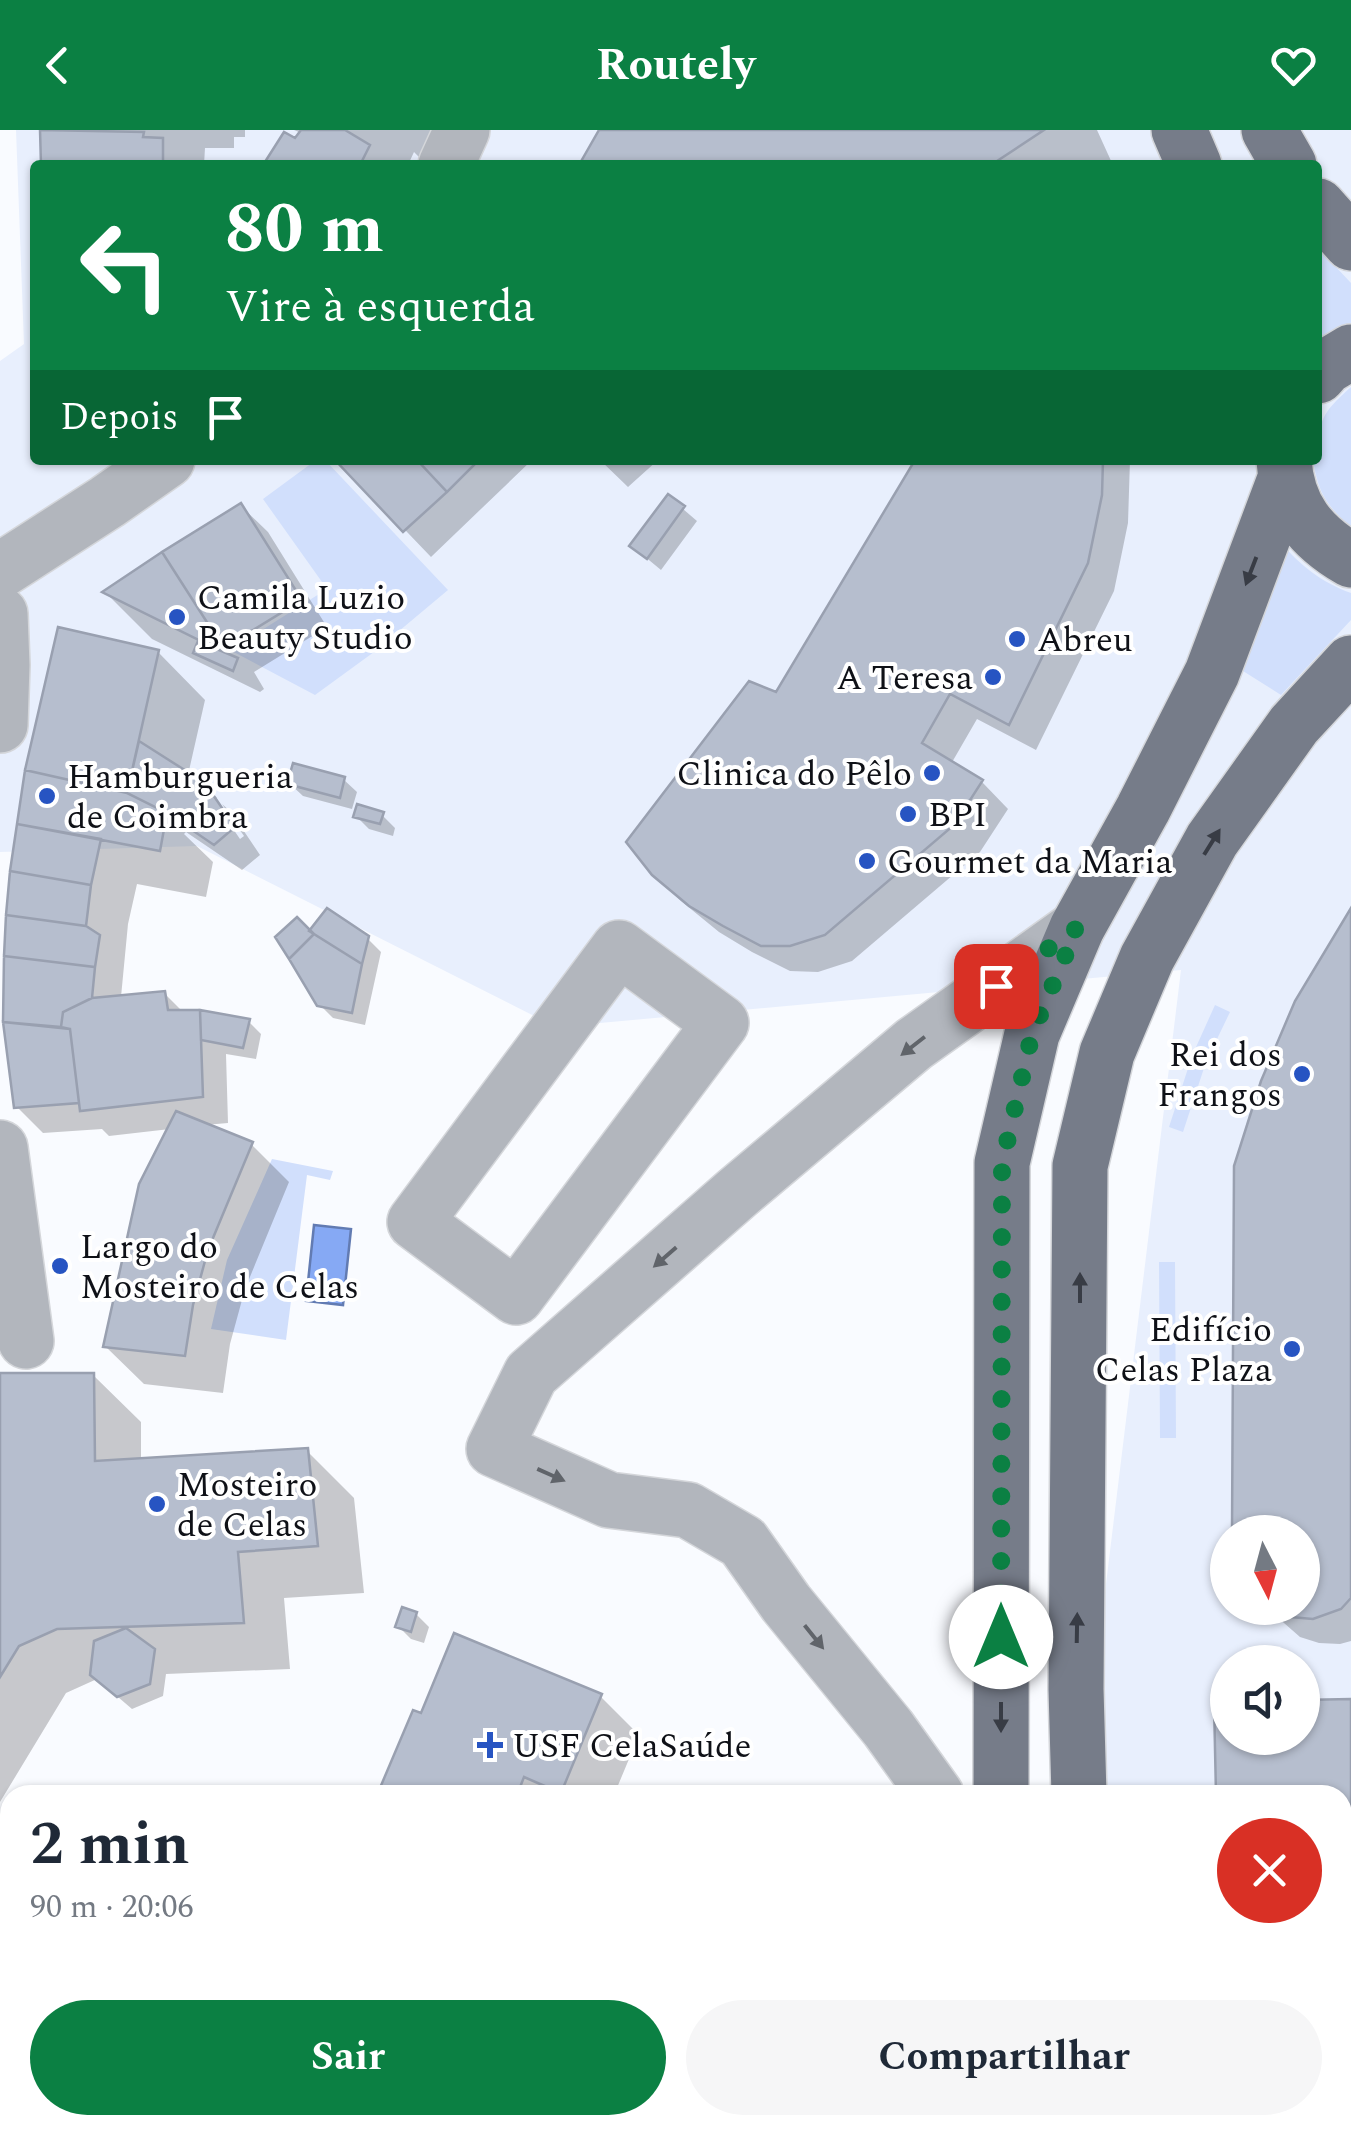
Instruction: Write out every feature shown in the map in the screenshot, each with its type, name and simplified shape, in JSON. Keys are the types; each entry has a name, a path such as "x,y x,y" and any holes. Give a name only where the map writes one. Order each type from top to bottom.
{"main road":[{"path":"1179,130 1192,160"},
{"path":"1269,130 1286,160"},
{"path":"1322,210 1351,243"},
{"path":"1322,372 1351,352"},
{"path":"1285,470 1298,512 1320,541 1351,560"},
{"path":"1001,1785 1002,1164 1032,1034 1077,928 1212,673 1285,470"},
{"path":"1079,1785 1080,1166 1107,1053 1147,958 1212,840 1294,726 1351,663"}],"street":[{"path":"448,160 462,130"},
{"path":"0,571 159,465"},
{"path":"0,614 0,725"},
{"path":"929,1785 888,1728 786,1603 744,1542 688,1510 609,1500 494,1449 530,1374 914,1044 1077,928"},
{"path":"516,1297 721,1023 619,948 415,1222 516,1297 575,1336"},
{"path":"0,1148 26,1341"}],"shaded area":[{"path":"16,130 1351,130 1351,1785 1102,1785 1095,1674 1181,970 556,1027 197,846 0,852 0,361 24,344"},
{"path":"1322,252 1351,283 1351,325 1322,338"},
{"path":"1351,387 1351,527 1325,498 1314,465 1322,465 1322,423 1333,404"},
{"path":"309,465 330,465 448,590 315,695 230,650 327,589 263,499"},
{"path":"1281,543 1312,573 1351,593 1351,620 1281,695 1243,671"},
{"path":"1215,1005 1230,1012 1206,1062 1183,1132 1169,1127 1192,1056"},
{"path":"272,1159 333,1171 330,1180 307,1175 286,1340 211,1329 227,1260"},
{"path":"1159,1262 1175,1262 1176,1438 1160,1438"}],"water":[{"path":"314,1225 351,1229 343,1305 306,1301"}],"building":[{"path":"40,130 144,132 143,137 163,138 163,160 41,160"},
{"path":"301,130 345,130 370,145 362,160 266,160 284,132 295,138"},
{"path":"599,130 1044,130 999,160 582,160"},
{"path":"340,465 422,465 447,492 403,532"},
{"path":"422,465 474,465 447,492"},
{"path":"912,465 1103,465 1102,495 1088,563 1009,725 950,694 922,743 983,780 954,825 825,935 790,946 761,946 689,906 652,875 626,842 749,681 776,692"},
{"path":"668,494 685,506 647,559 629,546"},
{"path":"241,503 302,600 227,646 222,639 219,641 162,552"},
{"name":"Camila Luzio Beauty Studio","path":"162,552 219,641 211,646 102,592"},
{"path":"58,627 159,650 127,793 25,770"},
{"path":"198,641 238,658 233,671 193,653"},
{"path":"139,741 205,783 235,827 214,845 167,813 127,793"},
{"path":"293,763 345,777 340,798 287,784"},
{"path":"25,770 127,793 167,813 160,851 17,824"},
{"path":"357,804 384,812 380,824 353,817"},
{"path":"17,824 101,839 91,885 10,871"},
{"path":"10,871 91,885 86,926 6,915"},
{"path":"327,908 369,936 362,964 309,931"},
{"name":"Edifício Celas Plaza","path":"1351,908 1351,1598 1341,1609 1320,1616 1320,1515 1232,1515 1234,1166 1261,1081 1295,1001"},
{"path":"6,915 86,926 100,935 95,967 4,956"},
{"path":"297,917 314,934 289,959 275,937"},
{"path":"314,934 362,964 352,1013 317,1006 289,959"},
{"path":"4,956 95,967 92,998 63,1012 61,1027 3,1022"},
{"path":"165,991 168,1010 200,1010 203,1097 80,1111 70,1029 61,1027 63,1012 92,998"},
{"path":"200,1010 250,1019 243,1048 201,1040"},
{"path":"3,1022 70,1029 79,1103 14,1108"},
{"path":"176,1111 253,1142 208,1250 185,1356 103,1347 139,1184"},
{"name":"Mosteiro de Celas","path":"0,1373 94,1373 95,1461 308,1448 318,1546 238,1552 244,1623 57,1629 19,1646 0,1677"},
{"path":"402,1607 417,1612 411,1632 395,1627"},
{"path":"126,1628 155,1649 150,1684 117,1697 90,1675 94,1641"},
{"name":"USF CelaSaúde","path":"454,1633 602,1694 564,1785 542,1785 524,1777 521,1785 381,1785 413,1710 421,1713"},
{"path":"1351,1699 1351,1785 1216,1785 1215,1755 1320,1755 1320,1700"}],"place":[{"name":"Camila Luzio Beauty Studio","path":"177,617"},
{"name":"Abreu","path":"1017,639"},
{"name":"A Teresa","path":"993,677"},
{"name":"Clinica do Pêlo","path":"932,773"},
{"name":"Hamburgueria de Coimbra","path":"47,796"},
{"name":"BPI","path":"908,814"},
{"name":"Gourmet da Maria","path":"867,861"},
{"name":"Rei dos Frangos","path":"1302,1074"},
{"name":"Largo do Mosteiro de Celas","path":"60,1266"},
{"name":"Edifício Celas Plaza","path":"1292,1349"},
{"name":"Mosteiro de Celas","path":"157,1504"},
{"name":"USF CelaSaúde","path":"490,1745"}],"route":[{"path":"996,986 1077,928 1032,1034 1002,1164 1001,1637"}]}
